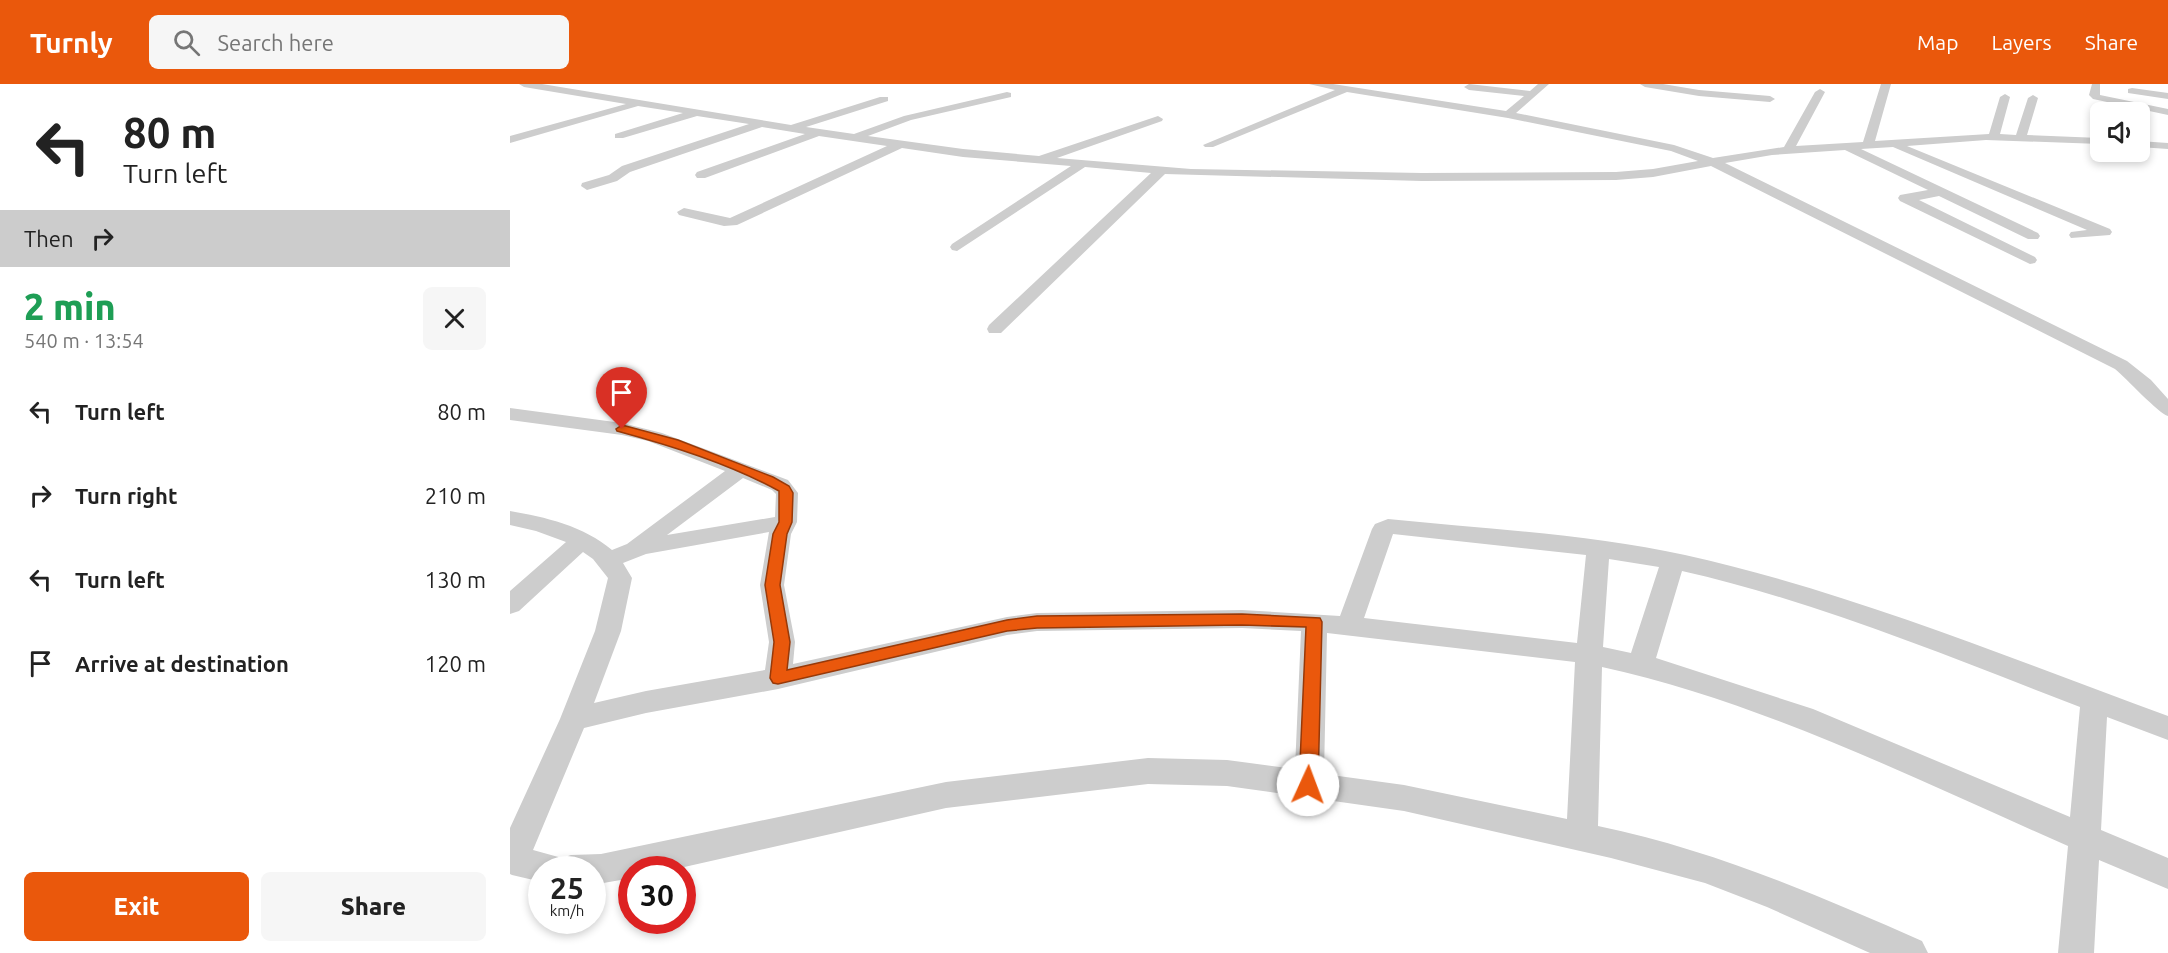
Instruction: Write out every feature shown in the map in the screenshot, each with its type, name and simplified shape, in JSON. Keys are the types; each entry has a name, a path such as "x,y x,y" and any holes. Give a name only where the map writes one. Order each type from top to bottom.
{"street":[{"path":"524,84 854,138 1037,161 1161,171 1422,177 1616,176 1715,163 1772,151"},
{"path":"1314,84 1508,115 1674,148 1715,163 2121,365 2144,384 2168,410"},
{"path":"1508,115 1544,84"},
{"path":"1645,84 1699,93 1770,99"},
{"path":"1868,145 1886,84"},
{"path":"2095,85 2094,95 2097,98 2168,112"},
{"path":"1470,87 1533,94"},
{"path":"1209,145 1346,89"},
{"path":"2123,89 2168,96"},
{"path":"1788,150 1820,92"},
{"path":"854,138 908,118 1007,95"},
{"path":"1994,136 2005,96"},
{"path":"2021,136 2033,98"},
{"path":"791,128 884,99"},
{"path":"510,140 640,103"},
{"path":"619,136 697,112"},
{"path":"1037,161 1158,119"},
{"path":"587,186 651,161 762,123"},
{"path":"701,175 818,132"},
{"path":"1674,148 1772,151 1994,136 2090,140"},
{"path":"684,212 732,222 901,144"},
{"path":"1894,144 2105,231 2076,235"},
{"path":"2150,145 2168,146"},
{"path":"1845,146 2033,236"},
{"path":"624,157 651,161"},
{"path":"957,247 1081,165"},
{"path":"995,329 1161,171"},
{"path":"1940,192 1905,198 2030,260"},
{"path":"510,414 622,429 655,437 742,469 785,489 787,493 786,522 780,534 772,585 782,642 778,678"},
{"path":"620,555 742,469"},
{"path":"510,518 554,529 581,542 620,555 786,522"},
{"path":"1348,626 1383,529 1388,526 1598,549 1673,561 1745,578 1836,605 2168,728"},
{"path":"510,605 581,542"},
{"path":"1582,836 1589,654 1598,549"},
{"path":"528,863 511,859 574,719 608,631 620,579 620,555"},
{"path":"1640,665 1673,561"},
{"path":"574,719 646,702 778,678 1007,626 1037,622 1242,619 1314,622 1589,654 1640,665 1745,696 1803,717 2168,874"},
{"path":"1308,785 1314,622"},
{"path":"2076,953 2094,701"},
{"path":"606,868 946,795 1106,774 1148,771 1227,773 1404,798 1582,836 1705,868 1776,894 1910,953"}],"route":[{"path":"622,429 673,443 768,480 785,489 787,493 786,522 780,534 772,585 782,642 778,678 1007,626 1037,622 1242,619 1314,622 1308,785"}]}
